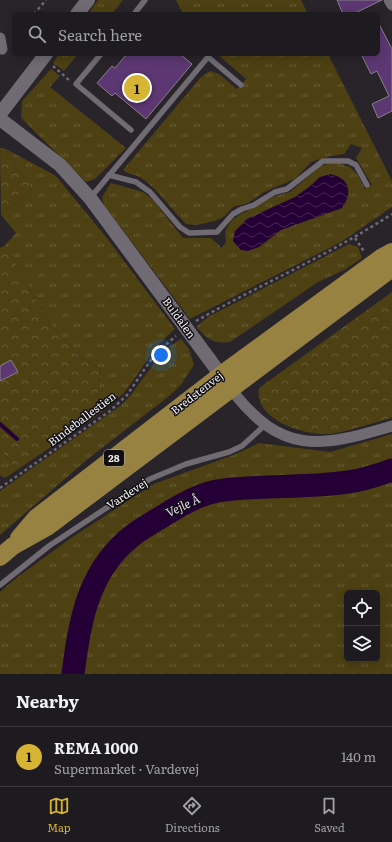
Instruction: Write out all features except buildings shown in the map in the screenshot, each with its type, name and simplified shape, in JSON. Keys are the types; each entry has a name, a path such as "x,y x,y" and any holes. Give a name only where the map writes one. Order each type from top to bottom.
{"highway":[{"name":"Bredstenvej","path":"6,551 47,527 381,258 392,252"},
{"name":"Bredstenvej","path":"226,382 392,268"}],"street":[{"path":"79,12 88,0"},
{"path":"390,0 392,5"},
{"path":"0,38 2,49"},
{"path":"0,114 45,56"},
{"name":"Buldalen","path":"0,119 60,165 90,198 243,405 264,425 287,438 311,442 356,437 392,426"}],"lane":[{"path":"136,12 145,0"},
{"path":"99,56 76,84 132,130"},
{"path":"90,198 205,56"},
{"path":"207,56 241,84"},
{"path":"109,175 136,182 150,192 180,227 189,233 217,232 233,214 254,205 275,192 288,190 323,161 348,160 356,165 367,185"},
{"name":"Vardevej","path":"0,585 49,546 150,479 186,464 229,452 242,446 264,425"}],"path":[{"path":"36,12 46,0"},
{"path":"45,56 76,84"},
{"path":"195,322 233,300 303,266 355,238 392,214"},
{"path":"355,238 365,254"},
{"name":"Bindeballestien","path":"0,488 110,411 127,395 155,354 178,334"}],"green space":[{"path":"98,0 123,0 114,12 89,12"},
{"path":"176,0 301,0 307,12 182,12"},
{"path":"58,56 76,56 64,71 53,63"},
{"path":"219,56 329,56 392,181 392,207 341,242 190,319 104,205 102,197 111,183 143,192 153,200 183,238 211,238 222,248 226,242 225,231 232,220 275,196 290,192 321,166 330,163 338,163 350,167 358,175 365,189 372,185 356,158 362,148 351,144 344,154 330,156 311,162 295,179 264,192 248,203 233,207 225,216 215,221 196,225 186,224 160,195 141,177 127,173 123,170 201,77 210,71 219,74 237,89 246,79"},
{"path":"51,69 60,76 50,87 126,148 95,179 86,182 21,118 22,101"},
{"path":"0,148 6,149 32,190 1,215"},
{"path":"6,149 56,176 106,237 175,329 158,345 124,393 95,417 101,369 78,356 50,324 5,245 16,233 1,215 32,190"},
{"path":"349,244 358,247 362,258 344,270 318,282 230,342 211,340 196,327 208,317"},
{"path":"5,245 50,324 78,356 101,369 95,417 17,470 0,449 0,248"},
{"path":"392,292 392,418 338,433 320,434 295,429 283,424 272,417 264,409 259,399 259,388"},
{"path":"181,339 189,349 194,365 180,386 89,458 0,535 0,491 120,406 130,396 164,350"},
{"path":"392,434 392,674 0,674 0,592 15,579 71,538 154,484 236,454 259,443 330,452"},
{"path":"0,449 17,470 5,478 0,475"}],"water":[{"path":"330,174 342,179 348,187 348,197 342,208 281,230 259,247 248,251 241,250 233,241 235,231 247,219 295,197 320,177"}],"waterway":[{"path":"0,424 17,439"},
{"name":"Vejle Å","path":"73,674 78,637 87,602 93,586 112,555 129,538 143,528 192,500 216,491 255,487 333,484 359,480 392,470"}],"place":[{"name":"REMA 1000","path":"137,88"}]}
